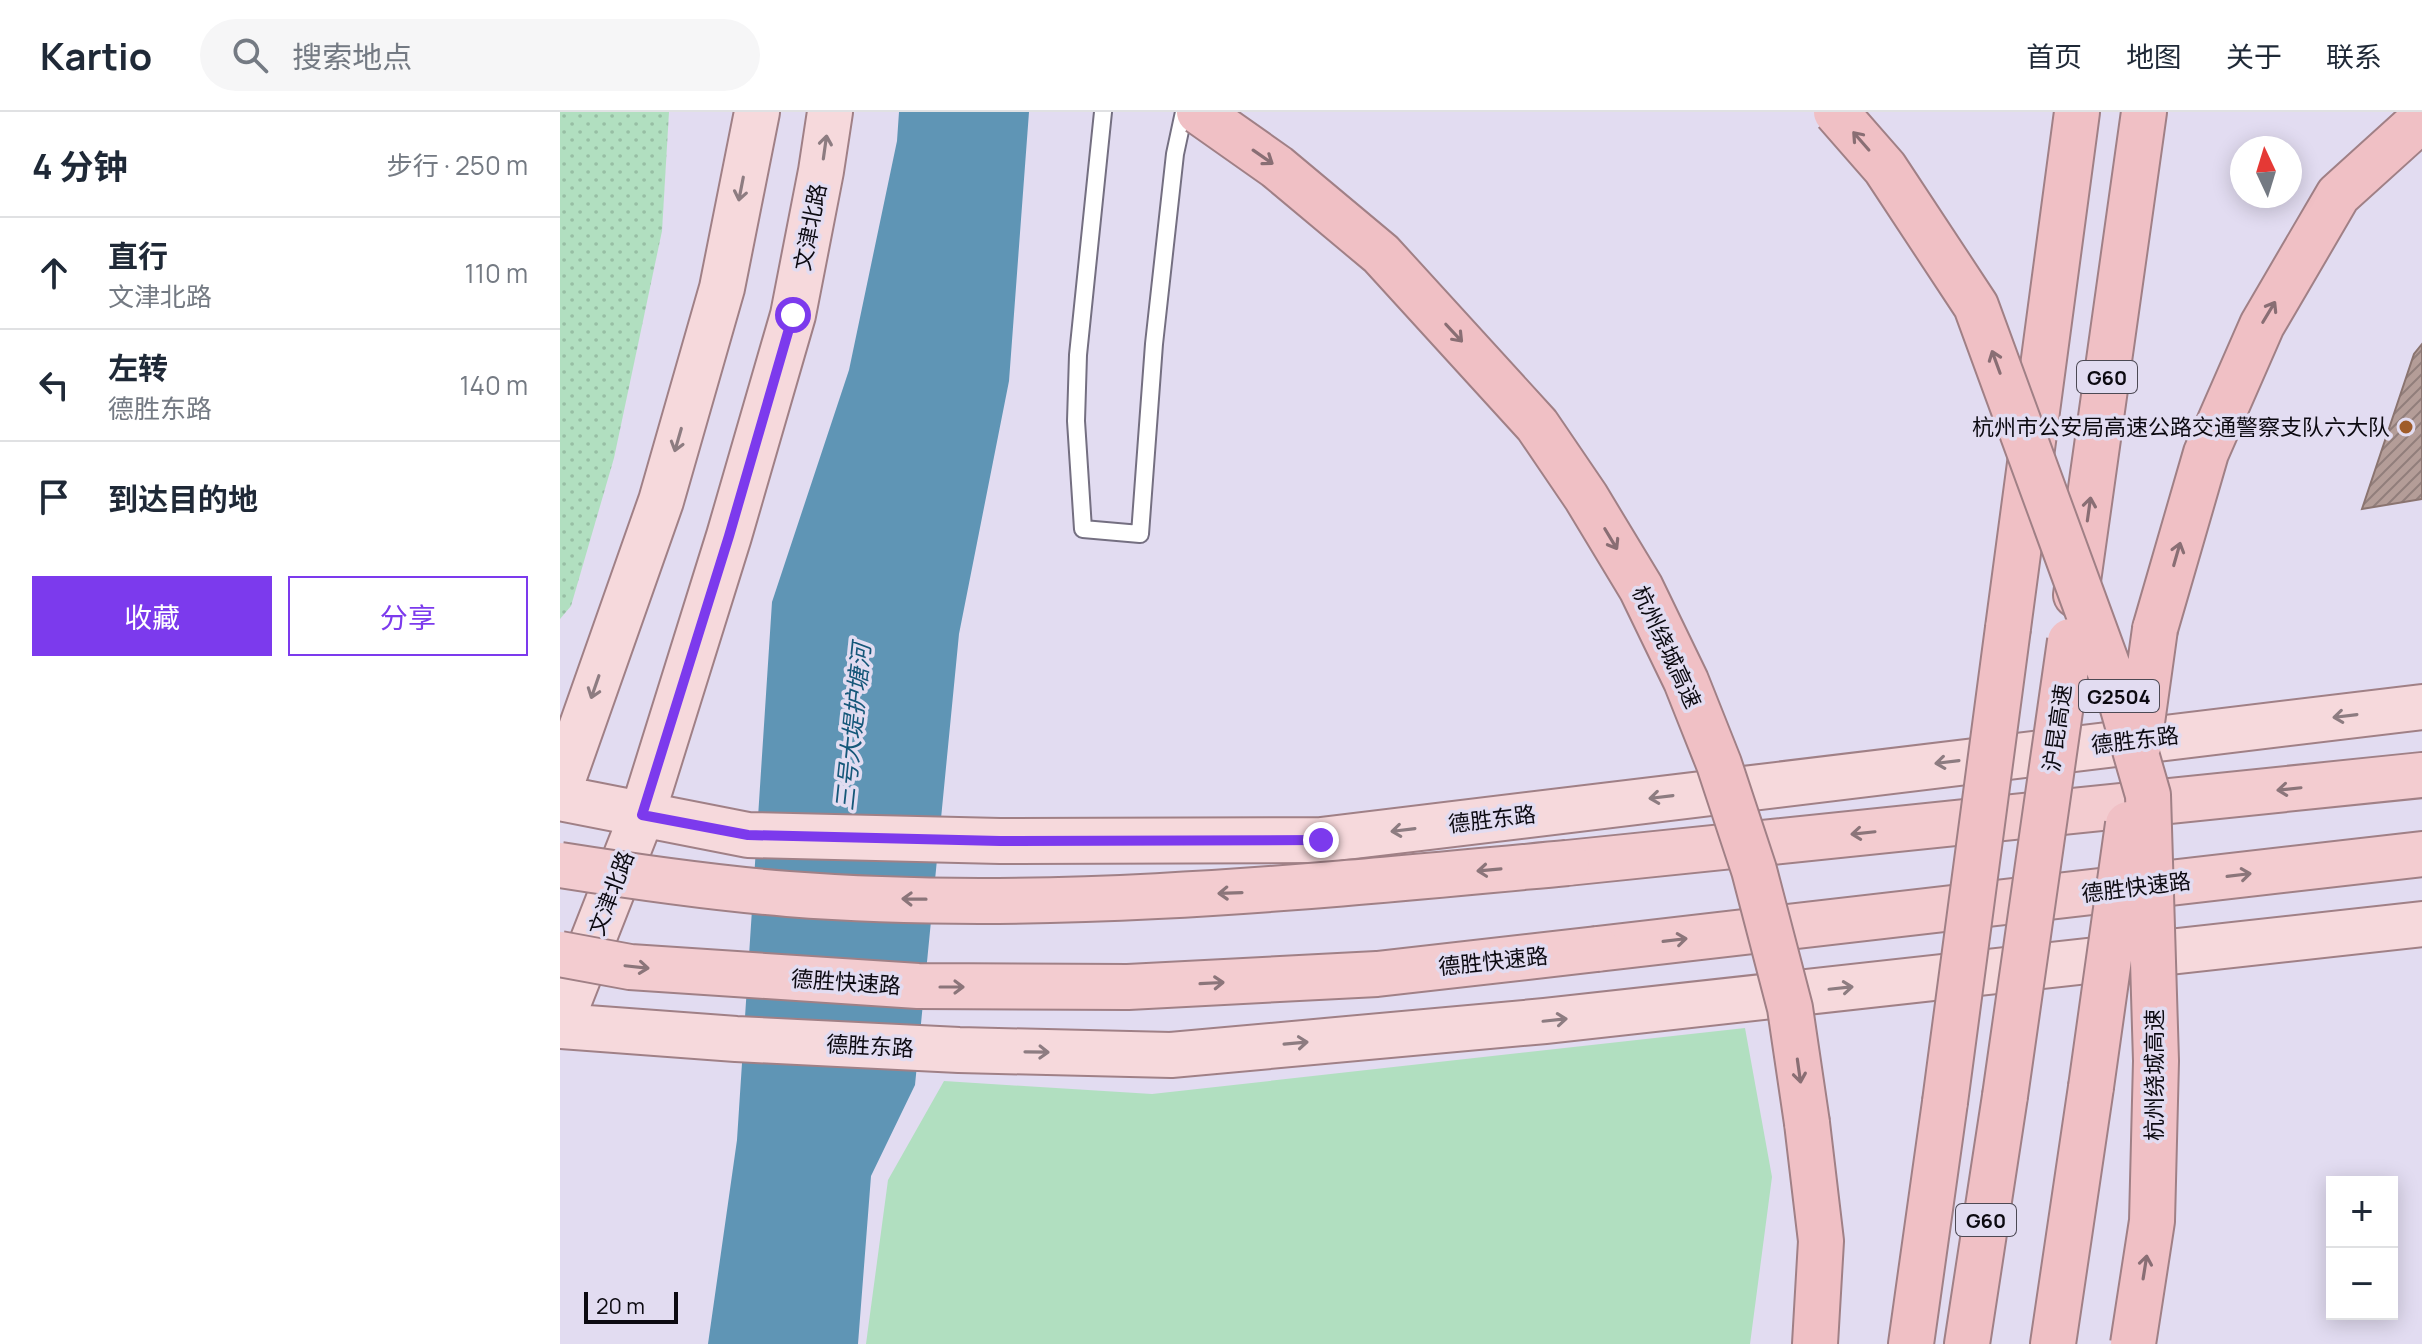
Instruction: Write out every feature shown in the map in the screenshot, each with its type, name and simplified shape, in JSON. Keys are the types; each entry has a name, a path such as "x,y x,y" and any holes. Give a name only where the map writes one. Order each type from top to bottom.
{"highway":[{"name":"杭州绕城高速","path":"1199,112 1277,167 1381,254 1537,425 1586,497 1633,575 1686,681 1719,764 1749,857 1790,1008 1821,1241 1815,1344"},
{"name":"杭州绕城高速","path":"1836,112 1885,168 1976,306 2122,705 2148,795 2155,1125 2152,1221 2133,1344"},
{"name":"G60","path":"1911,1344 2077,112"},
{"name":"沪昆高速","path":"1967,1344 2144,112"},
{"path":"2053,1344 2155,629 2206,453 2262,325 2338,195 2422,119"},
{"path":"560,865 662,881 789,894 1018,900 1269,891 2422,775"},
{"name":"德胜快速路","path":"560,954 630,967 918,986 1128,987 1377,974 2422,854"}],"main road":[{"path":"560,788 661,501 722,288 757,112"},
{"name":"文津北路","path":"560,1025 642,815 729,536 793,315 830,112"},
{"name":"德胜东路","path":"560,798 748,835 1000,841 1321,840 2422,707"},
{"name":"德胜东路","path":"560,1025 736,1039 959,1050 1171,1055 1545,1021 2422,924"}],"lane":[{"path":"1103,112 1078,355 1076,421 1083,529 1140,534 1154,344 1175,154 1184,112"}],"green space":[{"path":"560,112 669,112 662,231 614,458 571,606 560,619"},
{"path":"1745,1028 1772,1177 1750,1344 866,1344 888,1180 944,1081 1152,1094"}],"water":[{"name":"三号大堤护塘河","path":"899,112 1029,112 1009,381 959,634 915,1085 871,1176 858,1344 708,1344 737,1140 772,602 849,370 897,141"}],"building":[{"name":"杭州市公安局高速公路交通警察支队六大队","path":"2422,344 2422,499 2362,509 2414,354"}],"place":[{"name":"杭州市公安局高速公路交通警察支队六大队","path":"2406,427"}],"route":[{"path":"793,315 729,536 642,815 748,835 1000,841 1321,840"}]}
